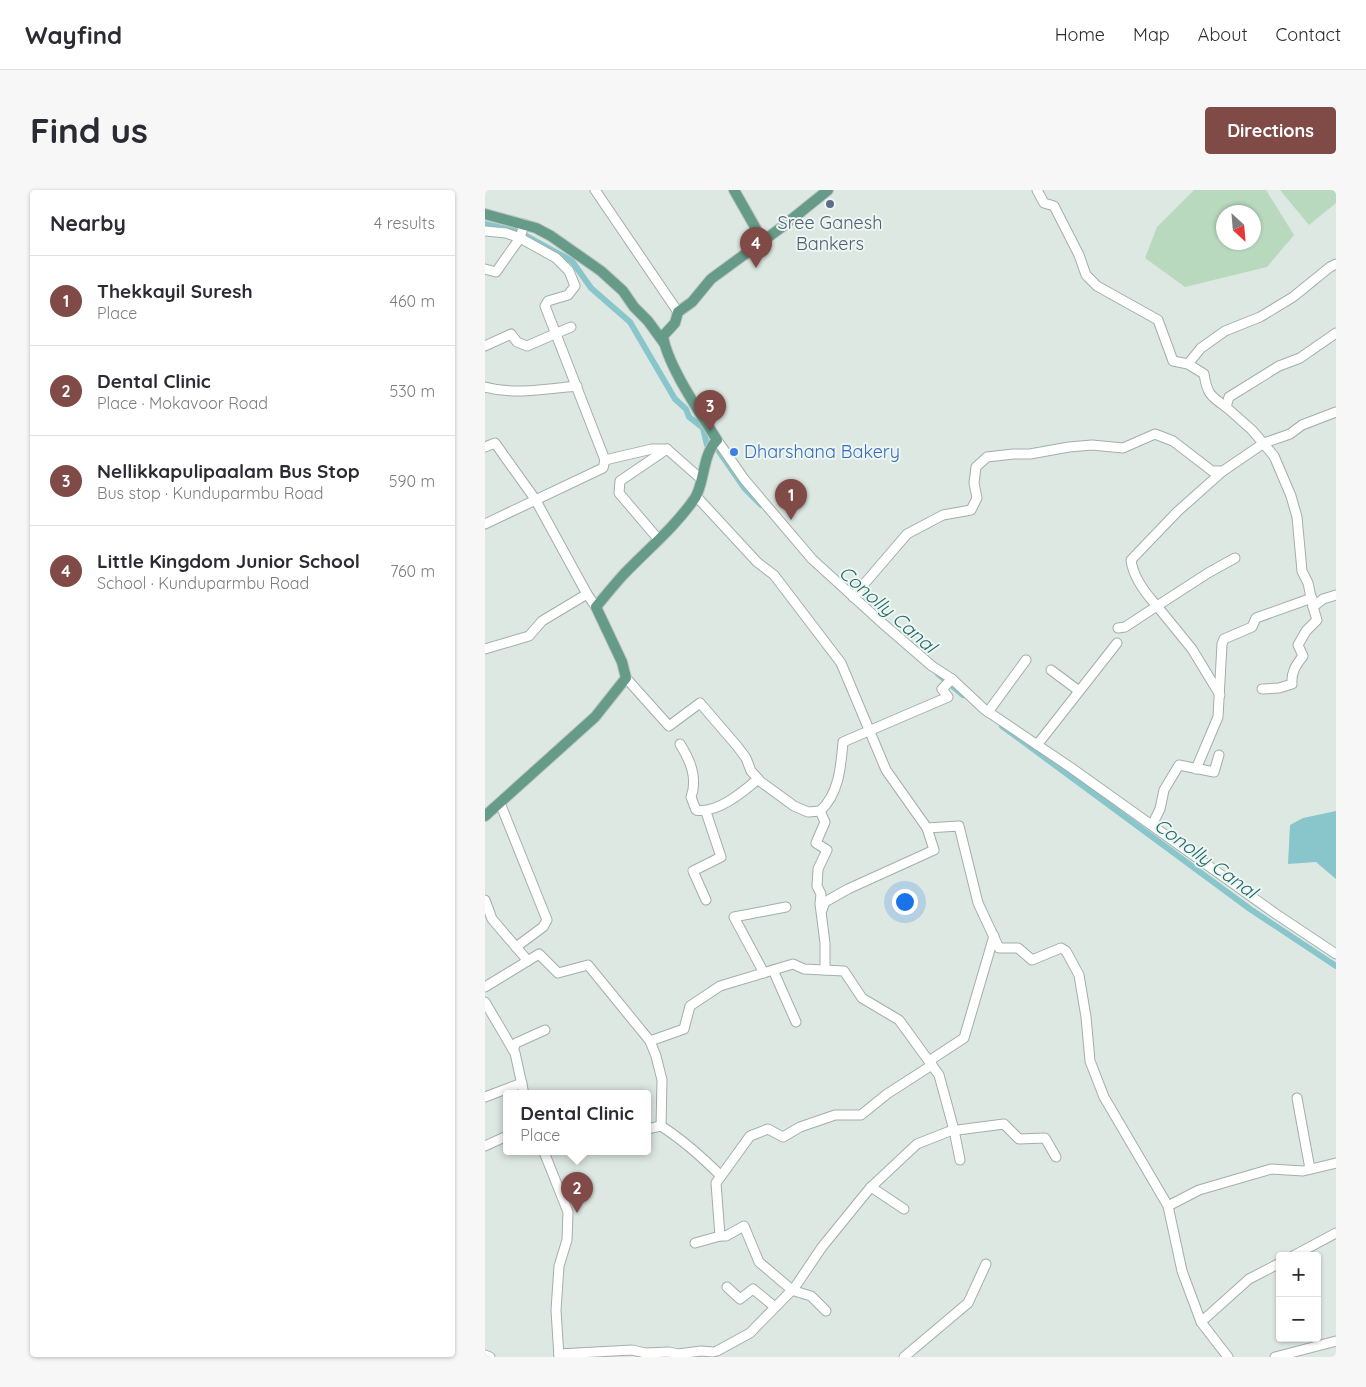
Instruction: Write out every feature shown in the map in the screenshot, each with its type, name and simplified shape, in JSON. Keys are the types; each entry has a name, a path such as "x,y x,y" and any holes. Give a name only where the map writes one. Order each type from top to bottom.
{"main road":[{"path":"734,190 763,241"},
{"path":"664,343 663,336 675,323 678,312 692,302 711,280 828,190"},
{"path":"485,214 524,224 551,236 601,270 623,291 634,308 648,321 664,343 714,445 696,496 659,540 624,574 596,607 622,662 626,678 595,717 485,816"}],"street":[{"path":"595,190 678,312"},
{"path":"1037,190 1044,203 1054,206 1079,255 1086,275 1097,286 1158,320 1173,361 1188,364 1204,374 1206,389 1212,398 1243,421 1274,456 1291,496 1299,530 1302,571 1308,583 1317,620 1306,631 1298,645 1303,656 1294,667 1291,684 1279,688 1262,689"},
{"path":"485,269 497,272 520,238 524,224"},
{"path":"485,231 506,233 520,238 556,258 569,271 575,286 568,295 548,302 545,306 605,460 603,468 485,524"},
{"path":"1188,364 1201,348 1225,331 1260,317 1293,297 1336,264"},
{"path":"485,346 511,334 517,342 527,346 571,328"},
{"path":"1226,407 1229,397 1279,366 1311,352 1336,333"},
{"path":"485,387 497,390 535,392 577,386"},
{"path":"1220,695 1191,649 1145,593 1132,567 1131,560 1178,511 1223,471 1264,443 1290,434 1302,425 1336,412"},
{"path":"853,597 907,534 943,515 971,510 977,498 975,483 977,467 987,457 1030,454 1060,448 1092,445 1123,448 1155,434 1173,441 1212,471 1223,471"},
{"path":"485,447 495,443 535,499 596,607"},
{"path":"714,445 812,559 914,651 988,712 1336,954"},
{"path":"605,460 652,449 667,450 701,479"},
{"path":"659,540 619,493 620,481 667,450"},
{"path":"696,496 757,562 774,574 841,663 885,770 927,828 934,850 848,889 825,902 821,913"},
{"path":"1118,628 1125,627 1208,573 1235,558"},
{"path":"485,649 529,636 541,621 587,594"},
{"path":"1196,769 1218,717 1222,644 1224,639 1252,627 1256,618 1336,595"},
{"path":"1037,745 1117,643"},
{"path":"988,712 1026,660"},
{"path":"1051,670 1079,691"},
{"path":"626,678 669,726 700,704 737,746 746,758 751,771 758,779 793,806 808,812 820,811 825,806 839,778 843,742 949,697 942,689 951,680"},
{"path":"680,744 692,769 695,787 691,797 696,810 706,812 739,795 758,779"},
{"path":"1152,825 1160,809 1164,790 1179,765 1214,772 1219,755"},
{"path":"500,803 547,920 543,927 516,947"},
{"path":"820,811 825,822 816,844 827,850 818,869 817,886 821,894 820,904 825,970"},
{"path":"706,812 721,857 693,871 706,900"},
{"path":"927,828 959,826 978,903 999,948 1018,948 1032,960 1061,948 1066,951 1079,975 1086,1017 1090,1061 1104,1097 1168,1206 1182,1271 1201,1322 1229,1357"},
{"path":"485,900 492,919 528,961"},
{"path":"764,973 734,917 786,907"},
{"path":"720,1236 716,1183 750,1136 768,1129 783,1137 800,1127 835,1115 861,1115 964,1038 993,936"},
{"path":"485,986 539,954 558,974 588,965 650,1041 662,1080 661,1126"},
{"path":"650,1041 684,1029 690,1006 720,986 793,964 804,970 844,971 863,998 899,1020 939,1074 960,1160"},
{"path":"773,970 796,1022"},
{"path":"485,1002 512,1056 523,1090"},
{"path":"512,1056 516,1043 545,1030"},
{"path":"504,1090 522,1083"},
{"path":"485,1097 503,1090"},
{"path":"1297,1098 1310,1169"},
{"path":"545,1155 568,1212 567,1240 558,1275 556,1310 559,1356 632,1350 645,1353 669,1352 678,1354 701,1351 719,1354 749,1332 792,1290 822,1247 871,1187 917,1144 954,1130 1004,1124 1019,1139 1045,1138 1056,1157"},
{"path":"651,1128 661,1126 700,1156 721,1176"},
{"path":"485,1146 503,1138"},
{"path":"1168,1206 1199,1190 1271,1169 1303,1171 1336,1163"},
{"path":"871,1187 904,1210"},
{"path":"695,1243 726,1236 744,1226 759,1262 792,1290 811,1296 826,1310"},
{"path":"1300,1252 1336,1233"},
{"path":"903,1357 968,1303 985,1264"},
{"path":"1201,1322 1249,1279 1276,1265"},
{"path":"727,1287 740,1299 753,1288 775,1307"},
{"path":"1275,1357 1289,1355 1336,1341"},
{"path":"485,1355 489,1357"}],"green space":[{"path":"1194,190 1266,190 1294,235 1267,267 1185,287 1145,258 1157,227"},
{"path":"1280,190 1336,190 1336,203 1309,225"}],"water":[{"path":"1336,811 1336,879 1316,862 1288,864 1290,825 1303,818"}],"waterway":[{"name":"Conolly Canal","path":"485,224 517,231 572,261 591,288 630,322 675,399 686,409 689,417 703,428 707,445 716,447 745,489 761,505"},
{"name":"Conolly Canal","path":"938,674 963,695"},
{"name":"Conolly Canal","path":"1002,726 1250,909 1336,966"}],"place":[{"name":"Sree Ganesh Bankers","path":"830,204"},
{"name":"Little Kingdom Junior School","path":"756,268"},
{"name":"Nellikkapulipaalam Bus Stop","path":"710,431"},
{"name":"Dharshana Bakery","path":"734,452"},
{"name":"Thekkayil Suresh","path":"791,520"},
{"name":"Dental Clinic","path":"577,1213"}]}
